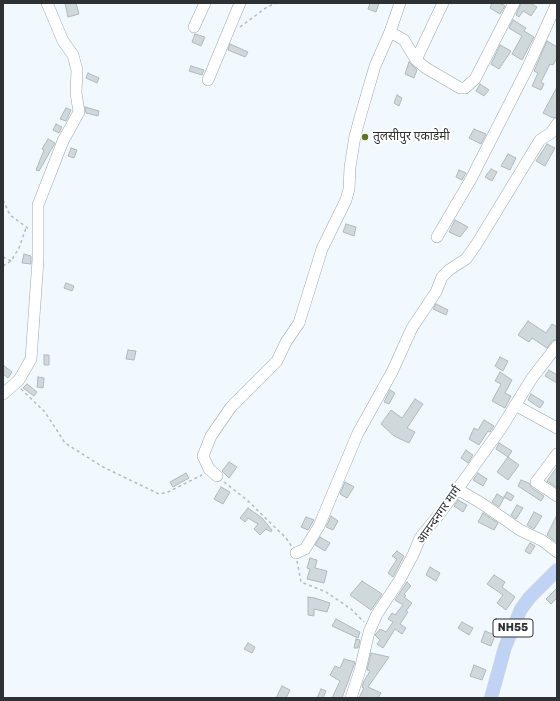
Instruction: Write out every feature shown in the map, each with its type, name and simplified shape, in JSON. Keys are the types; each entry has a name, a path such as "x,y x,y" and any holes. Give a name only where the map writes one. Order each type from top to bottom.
{"main road":[{"name":"NH55","path":"491,698 505,647 521,609 530,597 557,570"}],"street":[{"path":"3,394 15,384 25,372 33,349 38,260 32,229 40,200 63,141 79,112 76,93 77,70 73,54 63,41 47,3"},
{"path":"194,27 206,3"},
{"path":"208,80 240,3"},
{"path":"217,476 209,469 203,456 211,436 231,407 277,361 286,342 299,323 322,249 347,194 350,168 361,114 375,66 390,32 400,3"},
{"path":"416,60 443,3"},
{"path":"390,32 404,40 416,60 426,68 460,88 465,88 475,79 514,3"},
{"path":"437,237 471,179 527,69 557,3"},
{"path":"296,553 305,549 320,526 358,433 376,403 412,328 436,292 442,276 466,259 540,140 551,134 557,124"},
{"name":"आनन्दनगर मार्ग","path":"351,698 360,670 369,632 377,614 399,581 420,538 457,489 515,406 532,378 557,346"},
{"path":"515,406 557,428"},
{"path":"557,454 536,482 557,496"},
{"path":"457,489 481,503 520,530 543,541 557,552"}],"path":[{"path":"225,36 267,7 277,3"},
{"path":"3,200 10,215 32,229 11,261 3,266"},
{"path":"3,257 11,261"},
{"path":"15,384 33,399 45,412 66,443 103,467 159,494 179,487 200,475 217,476 247,500 286,538 296,553 301,582 326,592 350,609 362,619 369,632"}],"building":[{"path":"65,3 76,3 79,14 68,17"},
{"path":"370,3 379,3 376,12 368,9"},
{"path":"492,3 500,3 505,6 500,14 490,8"},
{"path":"521,3 530,3 537,7 531,16 523,11 519,17 516,15"},
{"path":"513,20 526,28 524,31 534,37 522,60 512,54 522,36 509,28"},
{"path":"195,34 205,37 201,46 192,42"},
{"path":"547,41 557,47 557,58 553,65 550,64 541,82 544,84 541,90 532,86 538,73 534,71"},
{"path":"230,44 248,52 245,57 228,50"},
{"path":"500,45 511,51 499,69 491,64"},
{"path":"409,62 417,70 414,78 405,74"},
{"path":"191,66 204,70 202,75 189,71"},
{"path":"88,73 99,78 97,83 86,78"},
{"path":"480,84 489,90 484,96 476,91"},
{"path":"557,87 557,117 553,118 543,113"},
{"path":"397,95 402,98 399,106 394,103"},
{"path":"85,107 99,111 98,116 86,113"},
{"path":"66,108 71,110 66,121 60,119"},
{"path":"56,124 62,127 59,133 53,130"},
{"path":"474,129 486,134 481,144 469,138"},
{"path":"48,139 55,143 39,171 36,170 44,150 42,149"},
{"path":"547,144 555,148 545,166 536,161"},
{"path":"71,148 77,150 74,158 68,156"},
{"path":"508,154 516,158 510,170 501,166"},
{"path":"491,169 497,172 492,181 485,177"},
{"path":"459,170 466,173 462,180 456,177"},
{"path":"455,220 468,227 460,237 449,232"},
{"path":"346,224 356,227 354,236 343,232"},
{"path":"24,254 31,256 31,264 22,263"},
{"path":"66,283 74,286 72,291 64,288"},
{"path":"436,304 448,310 446,315 433,309"},
{"path":"528,321 546,333 552,324 557,327 557,339 552,341 547,348 532,338 529,342 518,335"},
{"path":"128,350 136,351 134,360 126,359"},
{"path":"44,355 49,355 49,365 44,365"},
{"path":"500,357 508,361 503,371 495,366"},
{"path":"3,365 12,372 8,378 3,374"},
{"path":"549,370 557,375 557,383 545,376"},
{"path":"500,372 512,380 505,393 511,396 505,408 492,401 501,384 495,381"},
{"path":"38,377 44,378 43,388 37,387"},
{"path":"27,384 37,392 34,396 23,388"},
{"path":"390,390 395,393 389,404 384,402"},
{"path":"531,394 544,402 540,408 528,400"},
{"path":"415,399 423,404 407,428 415,432 409,443 394,436 381,424 391,410 402,418"},
{"path":"484,420 494,426 490,432 488,431 479,445 469,439 474,428 478,430"},
{"path":"499,443 512,451 508,457 496,449"},
{"path":"466,450 473,455 468,463 461,458"},
{"path":"508,457 519,465 508,480 497,472"},
{"path":"229,462 237,467 229,478 222,471"},
{"path":"557,467 557,486 556,487 547,481"},
{"path":"186,473 189,478 173,487 170,482"},
{"path":"478,473 487,479 483,486 473,480"},
{"path":"521,480 529,483 532,488 544,496 541,501 518,486"},
{"path":"345,482 354,487 347,498 340,494"},
{"path":"221,487 230,492 223,504 214,499"},
{"path":"507,492 514,496 511,501 504,497"},
{"path":"497,494 504,498 499,507 492,502"},
{"path":"458,500 467,505 463,512 454,506"},
{"path":"517,505 523,508 516,519 511,515"},
{"path":"248,508 262,518 272,530 271,532 266,529 260,535 254,529 258,524 248,518 245,522 240,518"},
{"path":"534,512 542,516 534,529 527,525"},
{"path":"483,513 498,523 494,530 478,522"},
{"path":"557,515 557,543 547,535"},
{"path":"331,516 338,521 333,530 326,527"},
{"path":"306,517 314,520 308,530 301,527"},
{"path":"320,537 330,543 325,551 315,545"},
{"path":"530,543 535,546 530,554 525,551"},
{"path":"397,551 404,556 393,577 388,573 397,559 392,556"},
{"path":"310,558 317,560 315,568 327,571 324,583 307,579 310,569 307,568"},
{"path":"430,567 440,573 436,581 426,575"},
{"path":"494,575 505,582 502,587 515,597 506,610 497,603 503,595 487,584"},
{"path":"362,581 382,594 371,610 350,595"},
{"path":"407,582 411,586 404,594 406,596 404,597 412,603 406,611 408,612 400,624 406,628 402,634 395,629 383,648 377,644 380,640 375,635 380,629 386,632 393,622 388,619 392,613 395,615 403,605 395,600"},
{"path":"557,588 557,598 551,604 546,599"},
{"path":"308,597 330,603 327,612 314,609 314,616 308,615"},
{"path":"336,619 360,632 358,638 332,626"},
{"path":"462,622 473,628 469,635 458,628"},
{"path":"485,631 495,635 491,646 481,642"},
{"path":"356,639 360,640 358,648 354,648"},
{"path":"248,643 255,647 252,653 244,649"},
{"path":"371,653 389,657 368,687 381,693 378,698 359,698 364,688 362,687 364,681 370,671 367,670"},
{"path":"344,659 355,662 342,698 332,698 340,681 330,675 335,666 340,668"},
{"path":"474,665 486,670 482,680 470,676"},
{"path":"282,686 290,690 286,698 276,698"},
{"path":"321,689 326,691 323,698 317,698"}],"place":[{"name":"तुलसीपुर एकाडेमी","path":"365,137"}]}
